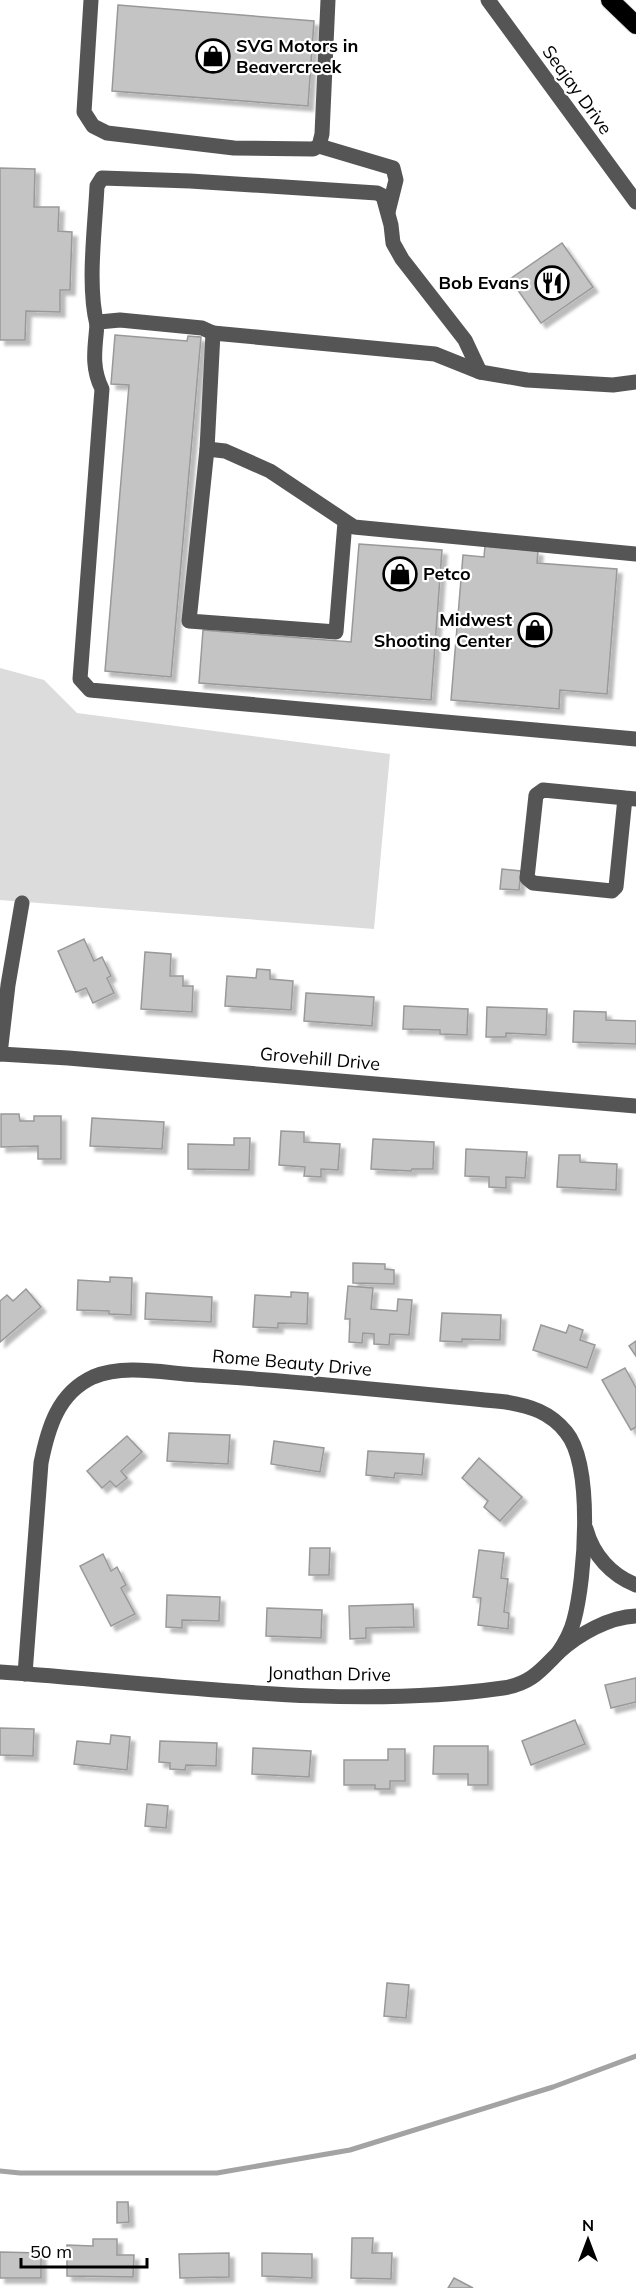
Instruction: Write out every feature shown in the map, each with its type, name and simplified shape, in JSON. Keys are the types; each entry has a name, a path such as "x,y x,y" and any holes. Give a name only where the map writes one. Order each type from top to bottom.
{"highway":[{"path":"610,0 636,25"}],"street":[{"path":"91,0 84,112 93,126 107,134 234,148 313,149 319,146 393,168 395,185 388,212"},
{"path":"319,146 322,134 328,0"},
{"name":"Seajay Drive","path":"488,0 636,202"},
{"path":"480,372 465,340 402,259 393,243 383,196 190,181 102,178 97,186 93,283 93,311 97,325 93,362 96,378 102,388 80,679 90,690 636,739"},
{"path":"97,325 107,320 120,320 202,328 213,333 435,354 480,372 527,380 613,385 636,382"},
{"path":"213,333 207,449 189,621 336,632 345,522"},
{"path":"207,449 225,451 270,471 354,527 636,554"},
{"path":"543,790 630,799 616,887 612,891 533,883 527,878 536,795 543,790"},
{"path":"0,1054 8,985 22,903"},
{"name":"Grovehill Drive","path":"0,1054 636,1106"},
{"name":"Rome Beauty Drive","path":"25,1674 40,1474 46,1438 55,1412 67,1396 84,1382 104,1373 127,1371 232,1377 506,1402 529,1406 543,1412 567,1433 575,1445 582,1469 584,1520 576,1613 569,1635 558,1653"},
{"path":"584,1520 590,1542 602,1562 619,1576 636,1585"},
{"name":"Jonathan Drive","path":"0,1672 292,1694 355,1696 443,1694 503,1688 519,1684 541,1672 558,1653 573,1641 592,1630 622,1618 636,1616"}],"shaded area":[{"path":"0,668 44,680 77,713 390,754 374,929 0,900"}],"building":[{"name":"SVG Motors in Beavercreek","path":"118,5 314,21 308,106 112,91"},
{"path":"0,168 35,169 34,207 59,207 58,231 72,232 70,290 60,290 60,312 26,311 25,340 0,340"},
{"name":"Bob Evans","path":"562,243 593,287 541,323 510,279"},
{"path":"115,335 187,341 188,336 201,337 171,677 105,671 129,385 111,384"},
{"path":"359,544 442,550 431,700 199,683 203,630 351,642"},
{"name":"Midwest Shooting Center","path":"485,546 538,551 537,563 617,569 607,694 560,690 559,709 451,700 463,555 484,557"},
{"path":"502,869 521,871 519,890 500,889"},
{"path":"84,939 94,961 102,957 111,976 107,978 114,993 93,1003 86,988 76,992 58,951"},
{"path":"145,952 171,954 170,976 183,976 183,986 193,986 192,1012 141,1009"},
{"path":"257,969 270,970 270,979 293,981 291,1010 225,1006 227,976 256,978"},
{"path":"306,993 374,997 372,1026 304,1021"},
{"path":"404,1006 468,1009 467,1035 440,1034 440,1030 403,1029"},
{"path":"487,1007 547,1009 546,1035 506,1033 506,1037 486,1037"},
{"path":"574,1011 606,1012 606,1020 636,1021 636,1044 573,1042"},
{"path":"1,1114 19,1114 20,1121 34,1121 34,1116 61,1116 61,1159 38,1159 38,1146 1,1147"},
{"path":"92,1118 164,1122 162,1149 90,1146"},
{"path":"281,1131 304,1132 304,1142 340,1144 338,1170 321,1169 321,1177 304,1176 305,1167 279,1165"},
{"path":"234,1138 250,1138 249,1170 188,1169 188,1144 234,1145"},
{"path":"373,1139 434,1142 433,1169 412,1169 411,1171 371,1169"},
{"path":"466,1149 527,1152 525,1178 506,1177 506,1188 489,1187 489,1177 465,1176"},
{"path":"559,1155 580,1155 580,1162 617,1164 616,1190 557,1187"},
{"path":"353,1263 385,1264 385,1269 394,1270 394,1284 353,1283"},
{"path":"110,1277 132,1278 131,1315 109,1314 109,1311 77,1310 78,1280 110,1282"},
{"path":"348,1286 373,1288 371,1309 397,1311 398,1299 412,1300 409,1335 390,1334 389,1345 374,1344 374,1334 363,1333 362,1343 349,1342 350,1319 345,1319"},
{"path":"26,1289 41,1307 0,1342 0,1301 7,1295 13,1301"},
{"path":"291,1292 308,1293 307,1324 278,1323 278,1328 253,1327 255,1295 291,1297"},
{"path":"146,1293 212,1297 211,1322 145,1319"},
{"path":"442,1313 501,1315 500,1340 440,1341"},
{"path":"541,1325 566,1333 569,1325 583,1330 580,1340 595,1345 587,1368 533,1350"},
{"path":"636,1341 636,1356 629,1346"},
{"path":"625,1368 636,1388 636,1427 631,1430 602,1380"},
{"path":"169,1433 230,1435 228,1464 167,1461"},
{"path":"127,1436 142,1452 121,1471 127,1478 116,1487 110,1481 102,1488 87,1471"},
{"path":"274,1441 324,1448 320,1472 271,1464"},
{"path":"368,1451 424,1454 422,1475 395,1473 394,1478 366,1475"},
{"path":"479,1458 522,1497 500,1521 484,1507 488,1501 462,1478"},
{"path":"310,1548 330,1548 329,1575 309,1575"},
{"path":"479,1550 504,1553 501,1578 508,1579 504,1612 509,1613 508,1629 478,1625 481,1598 473,1597"},
{"path":"103,1554 111,1571 117,1567 126,1585 121,1588 135,1614 111,1626 80,1566"},
{"path":"167,1595 220,1597 219,1621 182,1620 182,1628 166,1627"},
{"path":"413,1604 414,1627 366,1628 366,1638 350,1639 349,1606"},
{"path":"267,1608 322,1610 321,1638 266,1636"},
{"path":"636,1678 636,1702 611,1708 605,1685"},
{"path":"575,1720 585,1744 531,1765 522,1741"},
{"path":"0,1728 34,1729 33,1756 0,1755"},
{"path":"111,1735 130,1737 127,1770 74,1764 77,1741 110,1744"},
{"path":"160,1741 217,1743 216,1766 186,1765 185,1770 170,1769 170,1763 159,1762"},
{"path":"434,1746 488,1746 488,1785 468,1785 468,1774 433,1774"},
{"path":"253,1748 311,1751 309,1777 252,1774"},
{"path":"388,1749 405,1749 405,1781 390,1781 390,1789 375,1789 375,1785 344,1785 344,1760 388,1760"},
{"path":"147,1804 168,1806 166,1828 145,1826"},
{"path":"387,1983 409,1985 406,2018 384,2016"},
{"path":"117,2202 128,2202 129,2222 117,2223"},
{"path":"352,2238 373,2238 372,2253 392,2253 391,2279 351,2278"},
{"path":"93,2239 117,2239 117,2255 134,2255 133,2277 67,2276 67,2245 93,2246"},
{"path":"0,2252 41,2253 41,2278 0,2278"},
{"path":"229,2253 229,2277 180,2278 179,2254"},
{"path":"262,2253 312,2254 312,2278 262,2276"},
{"path":"454,2278 473,2288 448,2288"}],"waterway":[{"path":"0,2171 20,2173 217,2173 350,2150 553,2087 636,2056"}],"place":[{"name":"SVG Motors in Beavercreek","path":"213,56"},
{"name":"Bob Evans","path":"552,283"},
{"name":"Petco","path":"400,574"},
{"name":"Midwest Shooting Center","path":"535,630"}]}
